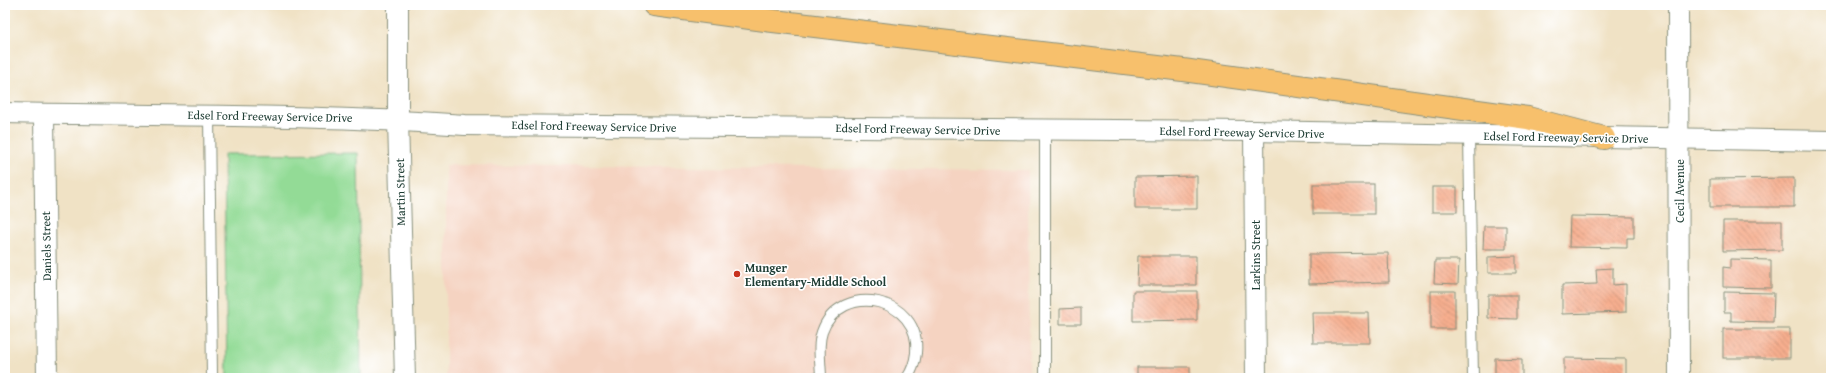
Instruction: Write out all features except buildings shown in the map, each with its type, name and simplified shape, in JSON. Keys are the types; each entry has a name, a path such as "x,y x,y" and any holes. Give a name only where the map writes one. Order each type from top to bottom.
{"highway":[{"path":"654,5 773,21 1198,72 1528,118 1604,138"}],"street":[{"name":"Martin Street","path":"398,5 398,120 404,378"},
{"name":"Cecil Avenue","path":"1678,5 1679,378"},
{"name":"Edsel Ford Freeway Service Drive","path":"5,113 209,115 398,120 466,125 1254,131 1679,140 1831,141"},
{"name":"Daniels Street","path":"44,114 47,378"},
{"name":"Larkins Street","path":"1254,131 1256,378"}],"lane":[{"path":"209,115 212,378"},
{"path":"1045,130 1045,378"},
{"path":"1469,136 1473,378"},
{"path":"821,378 820,347 822,332 830,319 842,308 857,301 874,300 890,305 903,315 913,329 917,344 915,361 906,378"}],"shaded area":[{"name":"Munger Elementary-Middle School","path":"446,165 1028,170 1029,378 446,378"}],"green space":[{"path":"358,153 361,378 227,378 224,154"}],"place":[{"name":"Munger Elementary-Middle School","path":"737,274"}]}
